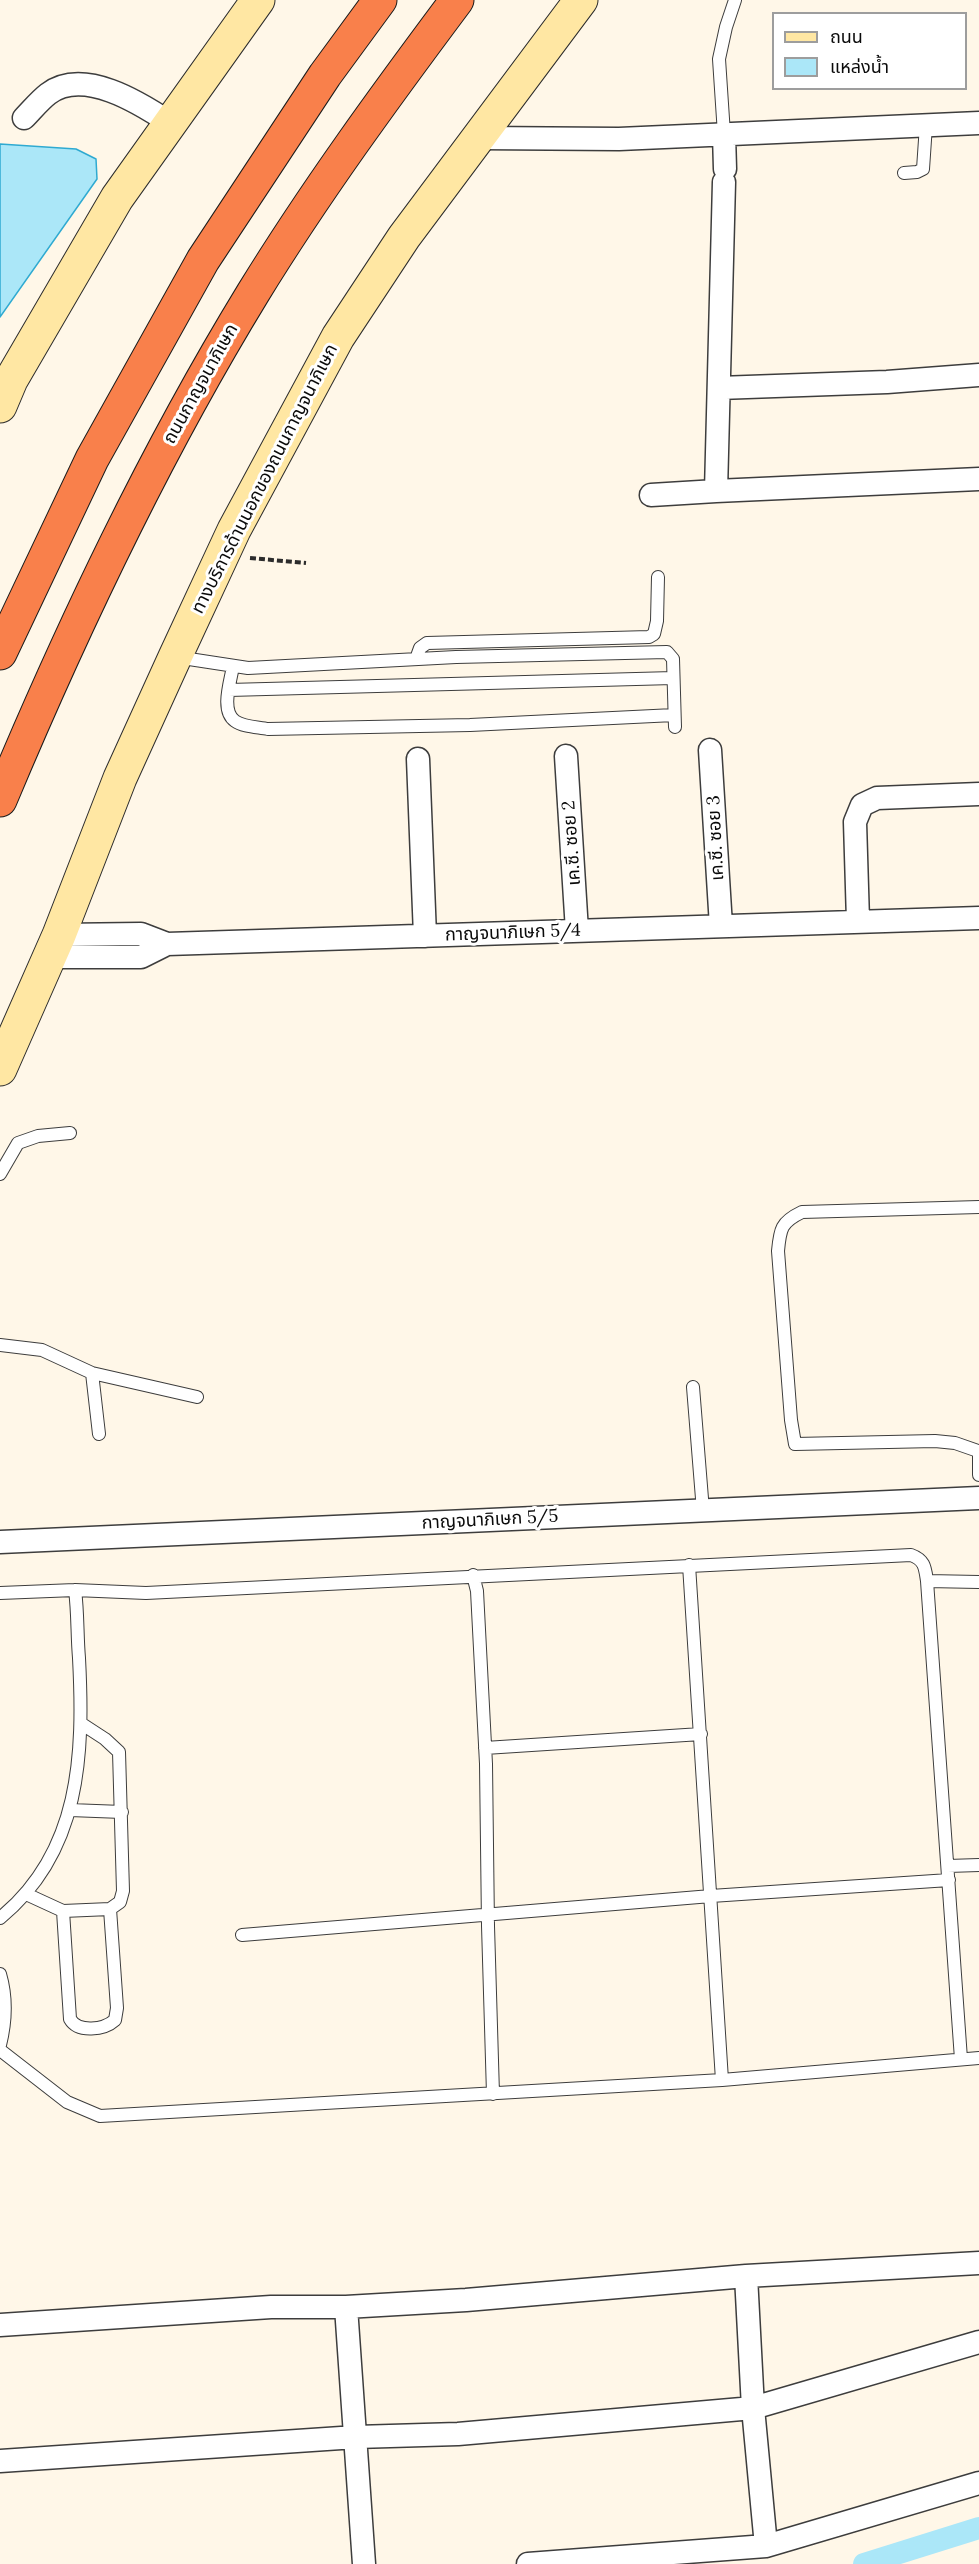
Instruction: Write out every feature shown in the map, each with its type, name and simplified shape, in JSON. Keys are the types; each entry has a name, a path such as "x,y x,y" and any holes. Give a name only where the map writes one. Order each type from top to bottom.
{"highway":[{"path":"0,653 92,459 203,260 325,75 380,0"},
{"name":"ถนนกาญจนาภิเษก","path":"0,800 84,608 144,486 204,376 253,292 375,109 457,0"}],"main road":[{"path":"0,406 12,380 117,198 258,0"},
{"name":"ทางบริการด้านนอกของถนนกาญจนาภิเษก","path":"0,1069 54,946 120,778 175,657 222,556 338,337 404,237 581,0"}],"street":[{"path":"24,118 48,94 56,90 93,86 136,100 170,123"},
{"path":"479,138 619,139 979,123"},
{"path":"716,491 724,134"},
{"path":"718,388 887,382 979,375"},
{"path":"651,495 979,479"},
{"name":"เค.ซี. ซอย 3","path":"710,750 721,926"},
{"name":"เค.ซี. ซอย 2","path":"567,756 577,931"},
{"path":"418,759 425,936"},
{"path":"858,921 855,822 862,805 878,798 979,794"},
{"name":"กาญจนาภิเษก 5/4","path":"54,946 141,934 167,944 979,918"},
{"name":"กาญจนาภิเษก 5/5","path":"0,1542 979,1498"},
{"path":"0,2325 270,2307 346,2307 466,2300 746,2276 979,2263"},
{"path":"746,2276 753,2408 766,2546"},
{"path":"346,2307 364,2564"},
{"path":"0,2461 356,2437 458,2434 753,2408 979,2342"},
{"path":"528,2564 766,2546 979,2483"}],"lane":[{"path":"724,134 719,59 735,0"},
{"path":"904,173 923,169 926,125"},
{"path":"416,659 420,648 427,644 649,637 654,634 657,621 658,577"},
{"path":"175,657 248,668 416,659 667,652 673,659 674,721 268,729 236,722 231,716 227,702 233,666"},
{"path":"229,690 674,678"},
{"path":"0,1174 18,1143 38,1136 70,1133"},
{"path":"979,1207 802,1212 788,1218 780,1230 778,1251 791,1420 795,1444 934,1441 955,1443 978,1451 979,1475"},
{"path":"0,1345 42,1350 92,1373 197,1397"},
{"path":"92,1373 99,1434"},
{"path":"693,1387 703,1511"},
{"path":"0,1593 75,1590 146,1593 689,1565 911,1555 919,1558 925,1565 927,1581 961,2059"},
{"path":"689,1565 722,2079"},
{"path":"473,1575 477,1591 485,1748 493,2094"},
{"path":"927,1581 979,1582"},
{"path":"0,1918 26,1894 65,1829 70,1810 80,1753 82,1724 77,1638 79,1624 75,1590"},
{"path":"26,1894 63,1911 111,1909 120,1902 123,1891 122,1812 118,1752 105,1739 82,1724"},
{"path":"485,1748 701,1734"},
{"path":"70,1810 122,1812"},
{"path":"948,1866 979,1865"},
{"path":"242,1935 711,1896 949,1880"},
{"path":"63,1911 70,2019 73,2025 82,2028 108,2026 115,2020 117,2008 111,1909"},
{"path":"0,1974 5,1991 5,2025 0,2045"},
{"path":"0,2050 67,2102 100,2116 722,2079 979,2058"}],"path":[{"path":"222,556 306,563"}],"water":[{"path":"0,144 76,149 96,159 97,179 0,317"}],"waterway":[{"path":"864,2564 979,2528"}]}
